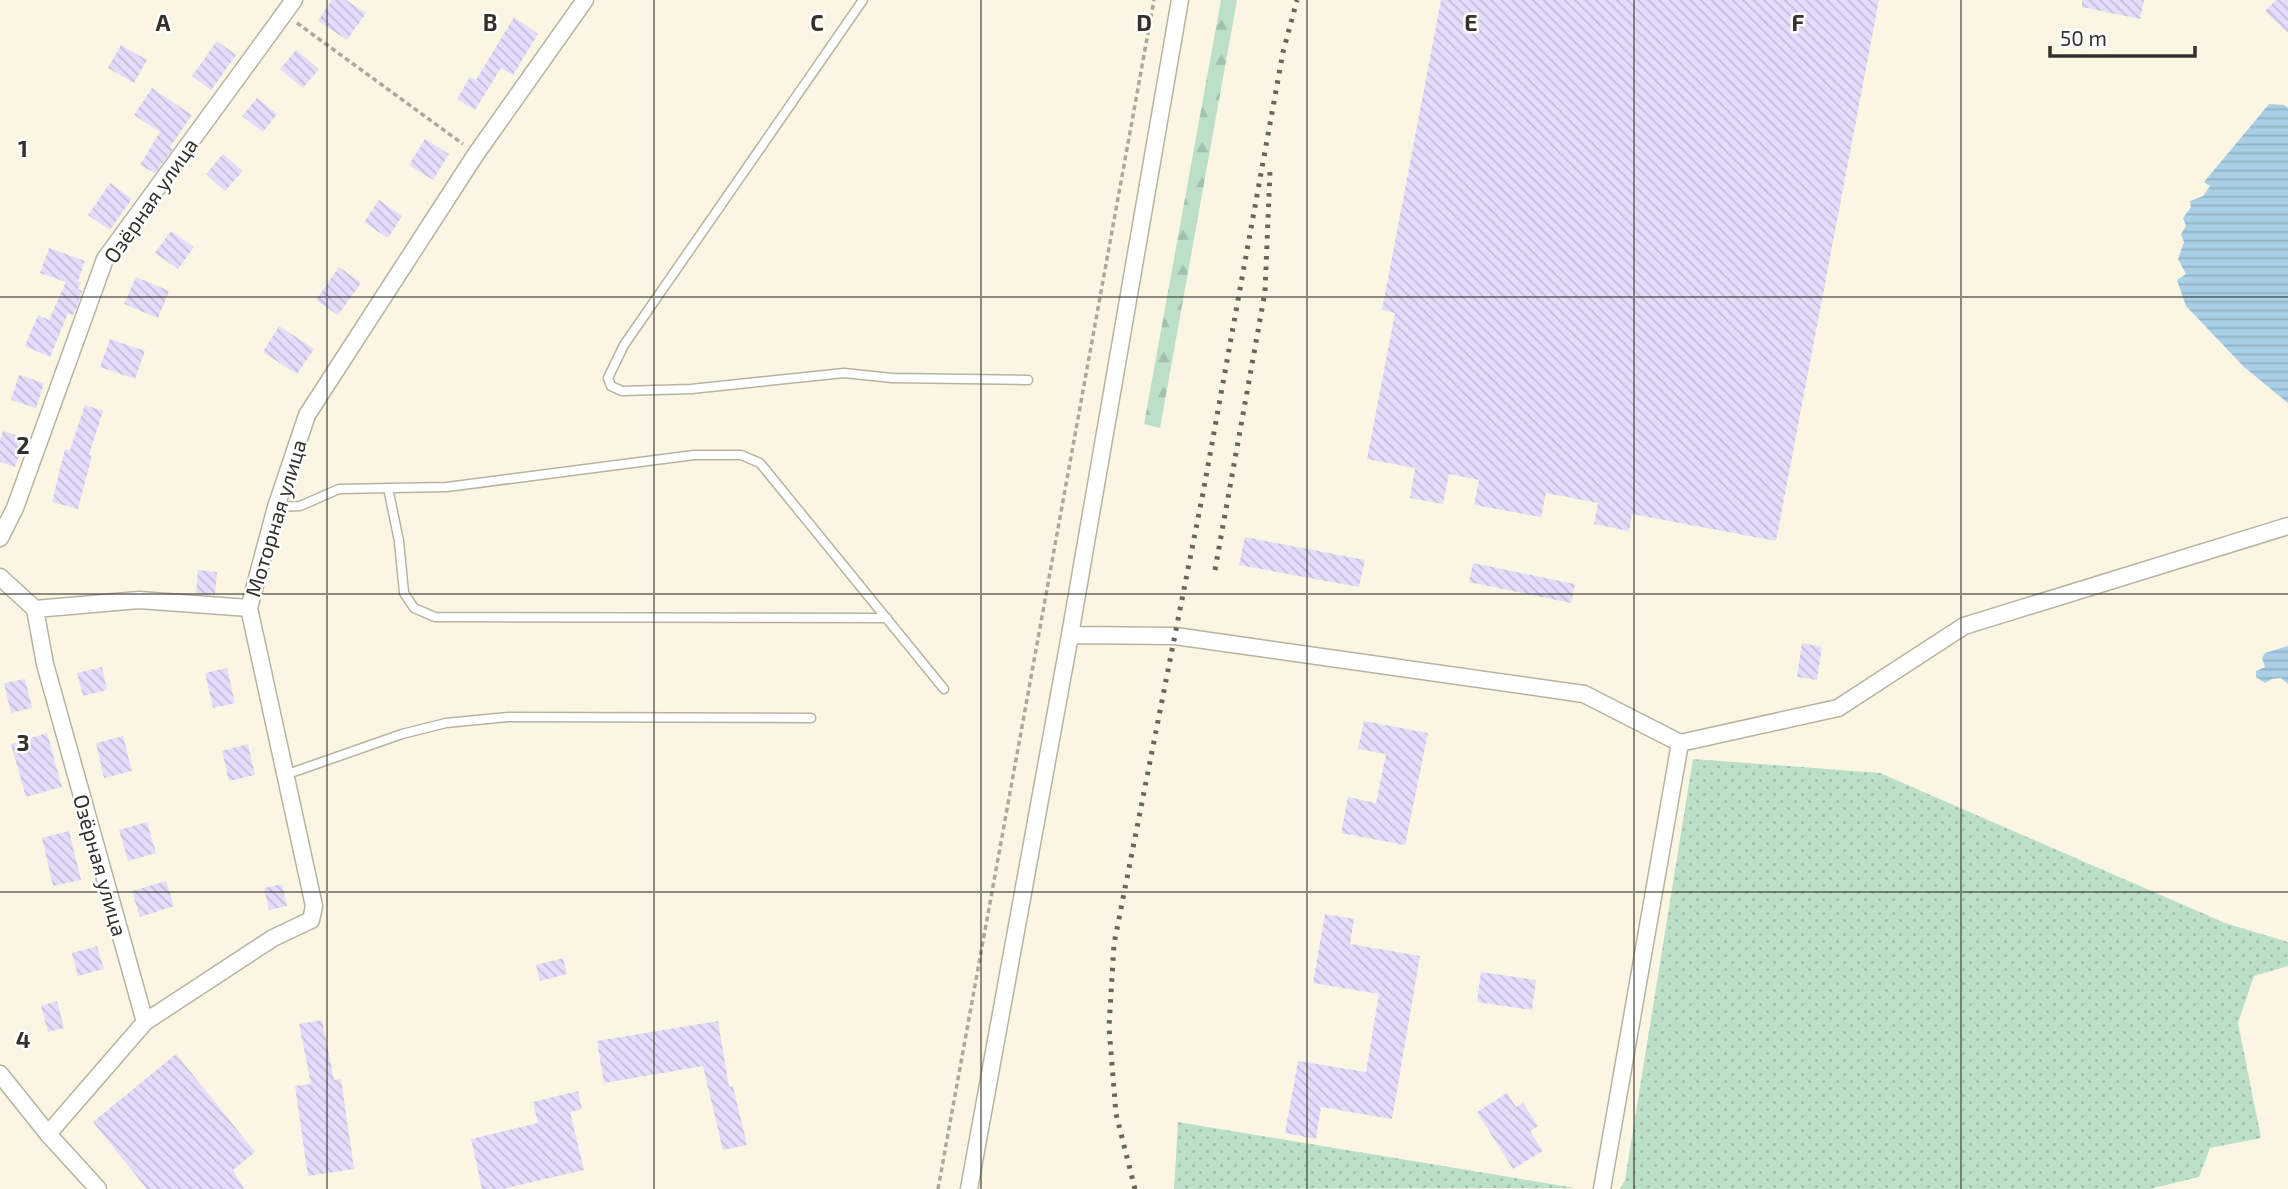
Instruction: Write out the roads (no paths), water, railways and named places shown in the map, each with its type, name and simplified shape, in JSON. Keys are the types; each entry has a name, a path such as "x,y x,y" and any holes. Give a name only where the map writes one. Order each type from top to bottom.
{"street":[{"name":"Озёрная улица","path":"0,538 15,508 105,259 294,0"},
{"name":"Моторная улица","path":"145,1022 273,938 311,920 314,906 249,608 276,507 307,415 476,154 585,0"},
{"path":"969,1189 1070,635 1180,0"},
{"path":"1070,635 1175,636 1584,694 1679,743 1838,708 1964,626 2288,526"},
{"path":"0,577 35,609 139,600 249,608"},
{"name":"Озёрная улица","path":"35,609 45,664 145,1022"},
{"path":"1602,1189 1679,743"},
{"path":"48,1134 145,1022"},
{"path":"0,1074 48,1134 98,1189"}],"lane":[{"path":"863,0 624,345 608,378 611,386 622,391 691,389 844,373 892,379 1028,380"},
{"path":"276,507 300,506 339,489 447,487 694,455 740,455 760,463 944,689"},
{"path":"388,488 399,541 404,593 414,608 435,617 887,618"},
{"path":"285,775 402,734 446,723 508,717 811,718"}],"water":[{"path":"2269,104 2284,105 2288,108 2288,403 2244,367 2186,306 2177,280 2186,274 2178,259 2184,242 2181,234 2186,226 2183,218 2191,207 2190,201 2203,196 2210,186 2204,182"},
{"path":"2288,646 2288,684 2281,678 2265,683 2256,677 2256,671 2265,667 2262,658 2265,653"}],"railway":[{"path":"1135,1189 1116,1114 1109,1027 1114,944 1203,493 1283,52 1297,0"},
{"path":"1215,570 1265,292 1270,171"}]}
